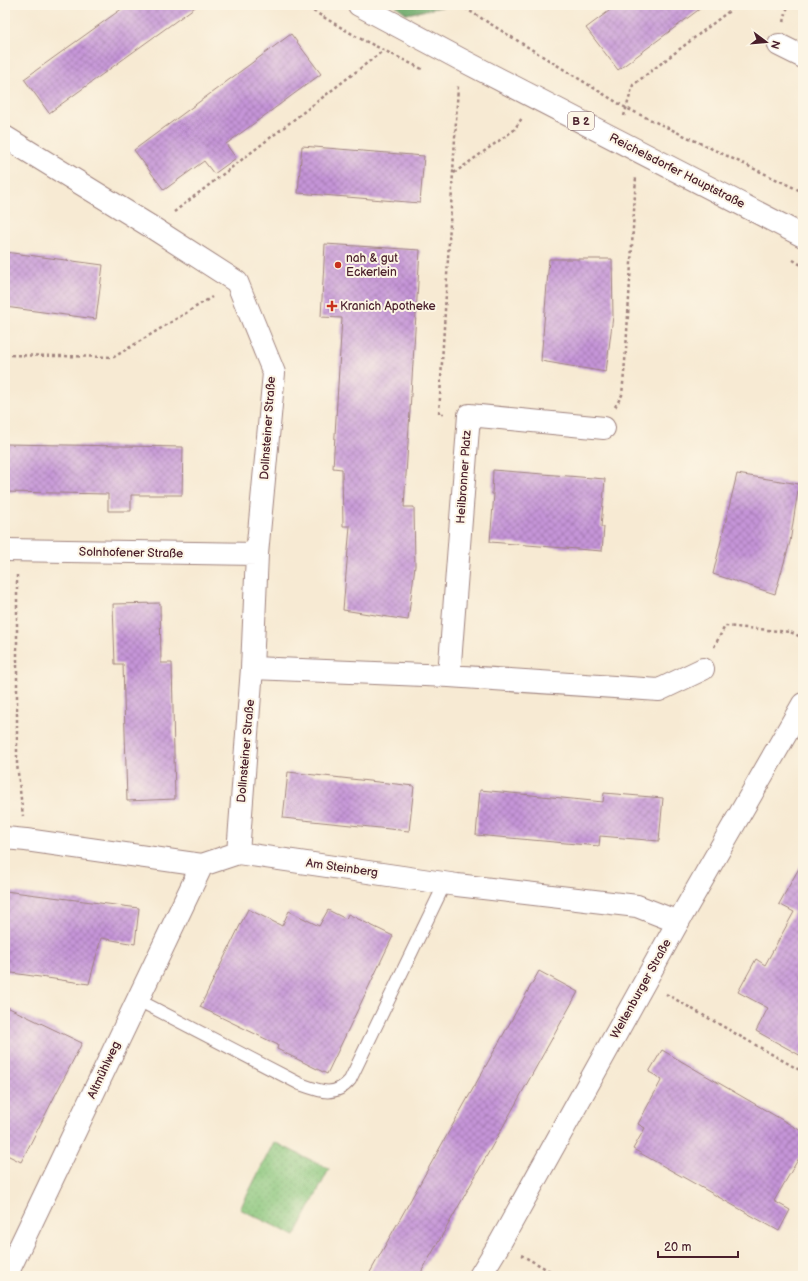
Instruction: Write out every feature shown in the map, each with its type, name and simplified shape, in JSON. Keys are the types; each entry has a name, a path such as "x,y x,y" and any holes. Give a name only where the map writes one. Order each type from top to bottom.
{"street":[{"name":"Reichelsdorfer Hauptstraße","path":"359,5 460,59 803,236"},
{"path":"778,45 803,57"},
{"path":"5,137 153,228 237,282"},
{"name":"Dollnsteiner Straße","path":"237,282 274,373 257,554 252,668 238,853"},
{"name":"Heilbronner Platz","path":"449,676 469,415 604,428"},
{"name":"Solnhofener Straße","path":"11,550 257,554"},
{"path":"252,668 449,676 659,690 703,669"},
{"name":"Weltenburger Straße","path":"480,1276 500,1243 678,922 803,704"},
{"name":"Am Steinberg","path":"15,839 202,865 238,853 444,883 637,906 678,922"},
{"name":"Altmühlweg","path":"6,1276 202,865"}],"lane":[{"path":"138,1000 300,1084 318,1091 341,1090 350,1080 444,883"}],"path":[{"path":"460,5 626,108 803,192"},
{"path":"604,428 622,395 626,350 626,108 633,85 737,5"},
{"path":"153,228 409,32"},
{"path":"460,59 439,414 469,415"},
{"path":"454,173 514,130 534,96"},
{"path":"5,355 114,357 237,282"},
{"path":"11,550 17,764 15,839"},
{"path":"703,669 725,626 790,632 803,638"},
{"path":"645,982 803,1072"},
{"path":"500,1243 559,1276"}],"green space":[{"path":"395,5 451,5 407,14"},
{"path":"274,1142 329,1169 295,1236 240,1209"}],"building":[{"path":"127,5 198,5 49,113 24,79"},
{"path":"617,5 705,5 618,70 586,28"},
{"path":"291,34 321,74 226,144 236,158 214,174 204,161 164,190 134,150"},
{"path":"302,146 424,156 420,203 298,193"},
{"path":"325,244 420,250 404,507 414,507 415,566 408,620 343,610 350,526 343,526 342,469 333,468 342,318 321,317"},
{"path":"5,252 103,265 96,319 5,307"},
{"path":"549,259 612,259 613,316 606,372 541,361"},
{"path":"5,444 183,447 182,495 131,495 131,511 108,511 108,494 5,492"},
{"path":"493,470 605,479 601,527 604,527 602,551 490,542 494,494 492,494"},
{"path":"737,474 799,484 790,542 775,594 713,574"},
{"path":"160,603 161,663 172,663 175,799 127,801 123,664 115,664 113,604"},
{"path":"288,772 414,786 409,831 283,818"},
{"path":"480,790 603,802 604,793 663,798 659,841 600,836 599,846 476,835"},
{"path":"803,861 803,1057 756,1031 768,1008 738,992 756,959 765,965 794,912 779,904"},
{"path":"5,891 139,908 135,944 101,938 89,984 5,972"},
{"path":"248,909 282,926 289,911 319,926 328,910 346,919 348,914 393,936 327,1074 277,1049 278,1045 200,1007"},
{"path":"539,971 578,992 452,1218 419,1276 368,1276"},
{"path":"5,1006 82,1043 21,1162 5,1154"},
{"path":"662,1050 803,1132 803,1151 774,1201 790,1210 779,1231 633,1149 645,1128 638,1124 662,1079 649,1072"}],"place":[{"name":"nah & gut Eckerlein","path":"338,265"},
{"name":"Kranich Apotheke","path":"332,306"}]}
